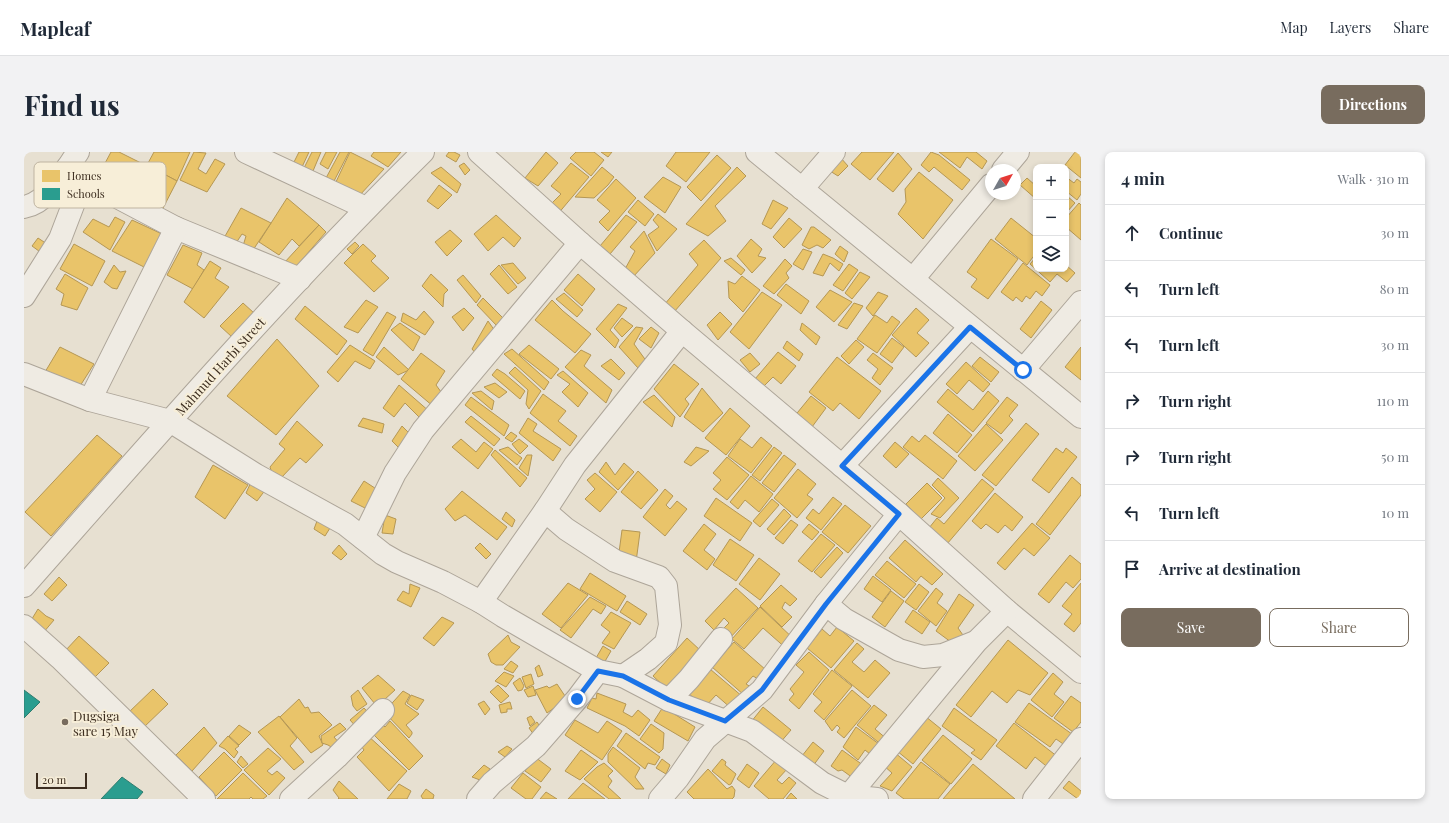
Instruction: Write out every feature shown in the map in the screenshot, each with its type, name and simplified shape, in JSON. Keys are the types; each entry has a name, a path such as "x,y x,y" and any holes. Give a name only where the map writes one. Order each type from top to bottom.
{"street":[{"path":"246,152 366,208"},
{"name":"Mahmud Harbi Street","path":"24,586 170,421 300,278 366,208 423,152"},
{"path":"480,152 580,243 899,514 1007,611 1081,672"},
{"path":"757,152 1081,417"},
{"path":"802,189 834,152"},
{"path":"1008,164 1018,152"},
{"path":"912,279 985,192"},
{"path":"24,207 34,203"},
{"path":"24,296 60,239 67,208"},
{"path":"144,208 176,228 300,278"},
{"path":"90,400 176,228"},
{"path":"363,538 395,473 423,430 580,243"},
{"path":"1023,370 1081,302"},
{"path":"842,466 970,327"},
{"path":"481,602 575,465 682,331"},
{"path":"24,374 90,400 170,421 256,475 345,524 384,554 397,562 443,582 481,602 598,671 623,676 669,700 752,731 822,783 847,798 877,799"},
{"path":"545,510 566,528 615,561 659,577 666,586 670,625 666,643 648,659 623,676"},
{"path":"660,799 678,778 705,739 762,690 826,604 899,514"},
{"path":"826,604 844,620 899,650 924,657 943,655 976,642"},
{"path":"847,798 976,642 1007,611"},
{"path":"24,626 70,668 204,799"},
{"path":"669,700 689,679 721,639"},
{"path":"478,799 492,783 536,746 577,699 598,671"},
{"path":"291,799 337,757 382,710"},
{"path":"1034,799 1081,739"}],"building: Homes":[{"path":"111,152 119,152 139,162 106,162"},
{"path":"154,152 190,152 177,181 166,175 166,162 149,162"},
{"path":"194,152 206,153 198,169 206,174 215,159 225,164 207,192 180,180"},
{"path":"299,152 309,152 302,167 294,162"},
{"path":"312,152 321,152 313,171 304,168"},
{"path":"326,152 337,152 328,169 320,164"},
{"path":"340,152 349,152 333,183 326,178"},
{"path":"350,152 384,169 359,196 335,184"},
{"path":"374,152 401,152 388,167 371,156"},
{"path":"449,152 454,152 460,155 456,162 446,156"},
{"path":"546,152 558,163 538,186 525,178"},
{"path":"576,152 594,152 604,160 591,176 570,158"},
{"path":"601,152 612,152 608,157"},
{"path":"676,152 710,152 686,182 666,166"},
{"path":"862,152 894,152 870,180 851,164"},
{"path":"931,152 939,155 970,180 962,190 934,167 929,172 921,165"},
{"path":"939,152 976,152 987,161 982,169 967,157 960,168"},
{"path":"1075,152 1081,152 1081,178 1069,168 1069,164 1066,164"},
{"path":"898,153 912,169 893,192 877,179"},
{"path":"717,155 731,168 701,201 687,187"},
{"path":"840,157 848,166 838,176 830,171"},
{"path":"464,163 470,170 465,175 459,166"},
{"path":"571,163 589,177 557,215 548,207 561,194 551,186"},
{"path":"441,167 461,184 457,193 431,173"},
{"path":"602,167 614,177 608,185 594,198 575,197"},
{"path":"737,167 746,176 715,206 726,221 708,236 686,224"},
{"path":"919,172 953,200 923,239 898,214 906,202 905,189"},
{"path":"166,175 177,181 166,202"},
{"path":"663,177 681,187 665,213 644,197"},
{"path":"1027,178 1033,183 1033,196 1021,186"},
{"path":"616,179 636,198 608,231 599,222 610,211 597,200"},
{"path":"1069,179 1074,183 1077,179 1081,182 1081,194 1077,200 1069,193"},
{"path":"439,185 452,195 438,209 427,201"},
{"path":"287,198 319,225 299,246 292,239 279,255 259,242"},
{"path":"1069,198 1075,203 1069,210"},
{"path":"638,200 654,214 645,226 628,212"},
{"path":"773,200 788,208 771,229 762,224"},
{"path":"1079,203 1081,205 1081,240 1069,230 1069,215"},
{"path":"241,208 271,223 253,250 243,246 246,236 242,234 236,243 224,238"},
{"path":"658,214 677,229 657,251 648,235 659,227 653,220"},
{"path":"496,215 521,238 514,247 503,237 488,251 474,234"},
{"path":"626,215 637,222 610,254 600,246"},
{"path":"115,217 125,222 110,250 83,232 93,219 109,227"},
{"path":"789,218 802,229 784,248 773,237"},
{"path":"1011,218 1033,236 1033,257 1027,265 995,239"},
{"path":"132,220 162,234 146,268 112,251"},
{"path":"319,225 326,232 293,270 284,263"},
{"path":"811,227 814,227 831,240 823,248 817,245 809,249 802,245"},
{"path":"450,230 462,241 447,256 435,242"},
{"path":"644,231 655,253 633,277 625,269 635,251 630,247"},
{"path":"38,238 50,246 43,254 32,246"},
{"path":"751,239 762,249 758,256 766,258 752,273 737,256"},
{"path":"991,239 1018,259 988,299 971,287 977,279 967,272"},
{"path":"704,240 721,258 674,312 664,305 698,265 689,254"},
{"path":"355,242 359,246 352,254 347,249"},
{"path":"74,244 105,261 92,286 60,269"},
{"path":"363,244 376,256 371,261 389,278 374,292 344,263"},
{"path":"183,245 202,253 197,265 204,270 193,289 167,275"},
{"path":"840,246 848,252 844,262 835,254"},
{"path":"803,249 812,252 803,270 793,264"},
{"path":"823,254 843,264 839,271 830,263 823,276 813,273"},
{"path":"731,258 745,270 741,275 724,261"},
{"path":"785,259 792,266 786,273 789,278 774,294 763,286"},
{"path":"210,261 221,268 215,278 229,287 204,318 184,302"},
{"path":"513,263 526,278 518,284 501,265"},
{"path":"1023,263 1050,285 1042,296 1036,291 1030,299 1026,296 1022,302 1016,297 1013,301 1001,292"},
{"path":"849,264 858,270 843,291 833,285"},
{"path":"114,265 120,272 126,271 117,289 112,288 104,282"},
{"path":"499,265 517,287 508,294 490,274"},
{"path":"1069,268 1075,273 1067,282 1057,274 1050,282 1039,272 1069,272"},
{"path":"860,272 870,277 852,299 845,293"},
{"path":"65,274 88,288 77,310 61,305 64,294 56,289"},
{"path":"431,274 448,290 444,294 443,307 422,286"},
{"path":"578,274 595,289 582,306 564,290"},
{"path":"463,275 481,296 476,303 457,280"},
{"path":"742,276 760,290 743,312 729,298 728,281 735,284"},
{"path":"786,284 809,301 801,314 777,295"},
{"path":"830,290 852,302 834,322 816,307"},
{"path":"762,292 782,305 749,349 730,332"},
{"path":"878,292 888,296 873,316 866,308"},
{"path":"564,293 583,310 577,317 556,299"},
{"path":"483,298 504,319 497,326 477,305"},
{"path":"366,300 378,307 358,333 344,327"},
{"path":"552,300 591,334 575,353 535,320"},
{"path":"1041,301 1052,310 1031,338 1020,329"},
{"path":"243,303 254,313 232,337 220,326"},
{"path":"854,303 863,306 847,329 838,325"},
{"path":"618,304 627,308 610,330 619,340 615,348 596,329"},
{"path":"305,306 347,341 337,355 295,319"},
{"path":"464,308 474,318 463,331 452,317"},
{"path":"916,308 929,320 917,333 929,343 916,357 892,335"},
{"path":"424,311 434,322 425,335 401,321 403,313 416,320"},
{"path":"387,312 396,317 373,356 363,350"},
{"path":"720,312 732,324 718,340 707,325"},
{"path":"875,315 887,323 892,316 900,322 877,353 857,339"},
{"path":"622,318 633,326 622,337 614,328"},
{"path":"488,321 495,331 477,355 472,349"},
{"path":"400,323 420,337 413,351 391,330"},
{"path":"802,323 820,337 816,345 800,330"},
{"path":"636,327 643,328 634,344 647,362 638,368 619,347"},
{"path":"651,327 659,333 651,348 639,339"},
{"path":"892,338 904,347 892,363 880,354"},
{"path":"277,339 319,386 276,435 227,396"},
{"path":"856,340 864,347 849,364 841,356"},
{"path":"787,341 803,354 799,361 783,348"},
{"path":"350,345 375,361 370,369 355,361 338,382 327,372"},
{"path":"529,345 559,369 551,379 519,354"},
{"path":"60,347 94,364 80,386 45,372"},
{"path":"384,347 409,370 398,375 376,357"},
{"path":"1081,347 1081,380 1065,367"},
{"path":"512,349 549,382 544,390 504,354"},
{"path":"581,350 591,355 584,366 612,390 606,403 565,367"},
{"path":"778,352 796,366 781,384 773,377 763,387 755,379"},
{"path":"421,353 445,371 436,385 444,396 434,407 401,379"},
{"path":"750,353 760,364 750,372 740,360"},
{"path":"873,353 893,368 880,385 872,378 878,369 867,360"},
{"path":"837,357 881,391 859,419 840,403 833,411 809,392"},
{"path":"980,357 999,372 991,382 972,366"},
{"path":"611,359 625,373 619,380 601,366"},
{"path":"966,362 990,384 983,392 969,380 957,394 946,384"},
{"path":"674,364 699,384 685,399 689,404 680,417 654,389"},
{"path":"515,367 541,391 529,409 526,404 528,390 509,373"},
{"path":"497,369 525,391 520,399 492,375"},
{"path":"563,371 588,393 578,407 562,392 570,384 557,375"},
{"path":"495,383 507,392 499,398 484,387"},
{"path":"399,385 430,412 423,421 405,403 394,417 383,408"},
{"path":"702,388 723,413 703,432 684,417"},
{"path":"948,389 973,410 988,391 999,401 973,432 937,402"},
{"path":"481,391 494,401 492,410 472,393"},
{"path":"543,394 566,411 558,421 577,436 570,446 530,413"},
{"path":"654,395 675,417 672,427 643,402"},
{"path":"811,396 826,408 809,431 793,418"},
{"path":"471,397 509,425 504,436 465,405"},
{"path":"1007,397 1018,405 1009,416 1013,420 1001,434 986,423"},
{"path":"730,408 750,426 726,455 705,438"},
{"path":"948,414 972,435 957,453 933,433"},
{"path":"471,416 500,439 494,446 465,422"},
{"path":"363,418 384,424 382,433 358,426"},
{"path":"528,418 537,424 533,431 561,449 553,461 519,433"},
{"path":"297,421 323,445 306,463 300,458 281,478 272,473 270,467 285,449 279,444"},
{"path":"1026,423 1039,434 996,486 982,475"},
{"path":"986,424 1003,440 975,471 958,456"},
{"path":"402,426 410,434 399,448 392,441"},
{"path":"511,432 517,436 512,442 505,438"},
{"path":"97,435 122,456 51,536 25,512"},
{"path":"925,435 957,461 943,479 903,447 912,436 919,442"},
{"path":"761,437 772,446 751,473 728,456 740,439 752,448"},
{"path":"461,439 476,452 484,442 493,449 478,469 452,447"},
{"path":"519,439 528,446 520,454 512,444"},
{"path":"895,442 909,454 896,468 883,456"},
{"path":"508,447 522,458 517,465 499,450"},
{"path":"696,447 709,451 691,466 684,462"},
{"path":"774,447 782,453 760,481 752,475"},
{"path":"1056,448 1063,453 1066,448 1077,457 1049,493 1032,480"},
{"path":"495,450 527,478 520,487 491,455"},
{"path":"527,455 532,455 528,476 519,468"},
{"path":"784,455 796,464 774,492 762,483"},
{"path":"727,457 749,475 727,500 713,489 721,480 713,473"},
{"path":"606,462 615,475 624,463 634,472 618,490 599,472"},
{"path":"213,465 248,485 225,519 195,497"},
{"path":"798,469 816,484 807,495 813,499 797,518 774,498"},
{"path":"638,471 658,490 641,509 621,492"},
{"path":"595,473 617,492 600,512 585,499 595,489 587,480"},
{"path":"751,476 773,494 759,512 745,500 738,509 730,502"},
{"path":"1072,477 1081,485 1081,495 1050,535 1036,524"},
{"path":"938,478 959,498 940,518 931,514 945,498 932,485"},
{"path":"982,479 994,489 947,544 929,528 937,518 944,524"},
{"path":"252,480 266,489 257,501 246,493"},
{"path":"364,481 381,492 367,509 351,501"},
{"path":"927,483 942,498 921,519 906,504"},
{"path":"665,489 673,496 666,505 670,509 677,501 687,509 665,536 643,517"},
{"path":"462,491 507,527 497,540 465,515 455,521 445,509"},
{"path":"995,493 1023,517 1012,531 1005,525 998,533 986,524 981,529 972,521"},
{"path":"833,497 842,504 821,530 806,518 813,509 819,514"},
{"path":"716,498 752,523 740,541 704,516"},
{"path":"772,499 779,505 760,527 753,521"},
{"path":"845,505 871,526 848,553 822,532"},
{"path":"784,509 791,516 774,535 767,529"},
{"path":"506,512 515,520 512,527 502,519"},
{"path":"385,515 396,519 393,534 382,533"},
{"path":"791,520 798,525 783,544 775,538"},
{"path":"317,521 330,528 325,536 314,529"},
{"path":"1032,523 1050,538 1034,556 1024,548 1005,570 997,563"},
{"path":"704,524 716,534 704,550 715,559 707,570 683,551"},
{"path":"809,524 819,532 812,540 802,532"},
{"path":"622,530 640,532 636,562 618,560"},
{"path":"821,534 835,545 812,572 798,561"},
{"path":"730,539 754,555 736,581 713,565"},
{"path":"905,540 943,574 932,585 921,576 916,582 889,558"},
{"path":"480,543 491,554 486,559 475,548"},
{"path":"339,545 347,554 341,560 332,553"},
{"path":"837,547 843,553 821,578 814,572"},
{"path":"1070,555 1081,564 1081,579 1073,588 1066,582 1049,603 1038,594"},
{"path":"759,558 780,574 760,600 739,584"},
{"path":"887,561 916,584 904,598 875,575"},
{"path":"590,573 626,596 617,611 580,589"},
{"path":"873,576 891,590 882,602 864,589"},
{"path":"59,577 67,585 52,601 44,594"},
{"path":"568,583 588,595 561,628 542,614"},
{"path":"1081,583 1081,623 1074,632 1064,624 1072,614 1062,606"},
{"path":"410,584 420,588 411,607 397,600 403,591 409,594"},
{"path":"919,584 929,592 916,610 905,602"},
{"path":"781,585 797,599 790,606 785,602 782,608 792,617 782,627 760,606"},
{"path":"736,588 758,608 728,640 720,632 729,623 724,618 714,630 705,621"},
{"path":"936,588 943,594 937,603 947,611 936,626 918,611"},
{"path":"891,591 904,601 885,627 872,617"},
{"path":"959,594 974,605 958,628 965,638 955,645 936,631"},
{"path":"590,597 606,606 601,614 593,609 571,638 560,630"},
{"path":"627,601 647,614 640,625 620,612"},
{"path":"760,607 796,641 788,650 763,628 744,649 732,639"},
{"path":"38,609 46,616 54,620 43,633 30,622"},
{"path":"913,610 930,622 922,634 905,622"},
{"path":"611,612 631,623 614,649 602,643 610,632 601,625"},
{"path":"442,617 454,623 434,646 423,638"},
{"path":"837,627 854,641 831,668 807,648 822,629 830,636"},
{"path":"508,635 511,642 520,647 503,665 496,665 491,662 488,654"},
{"path":"79,636 109,663 94,678 65,651"},
{"path":"687,638 701,651 667,689 653,676"},
{"path":"1008,640 1048,673 1030,695 1018,690 1007,703 992,691 971,717 956,705"},
{"path":"734,642 766,670 758,679 753,676 746,684 751,687 744,695 712,667"},
{"path":"857,643 864,649 852,662 864,672 875,660 890,673 868,698 834,670"},
{"path":"603,646 611,651 604,663 596,658"},
{"path":"809,652 829,670 799,709 789,700 794,694 790,689 804,672 796,665"},
{"path":"511,661 518,666 513,673 504,669"},
{"path":"539,665 543,675 538,677 535,668"},
{"path":"710,669 743,697 732,709 716,695 705,707 689,694"},
{"path":"832,670 852,686 824,720 814,711 822,702 813,694"},
{"path":"504,672 514,676 506,687 495,681"},
{"path":"1053,673 1063,682 1054,694 1064,702 1052,717 1031,700"},
{"path":"531,674 534,684 526,688 522,677"},
{"path":"378,675 395,690 384,700 375,704 362,688"},
{"path":"520,678 524,686 522,690 518,691 513,683"},
{"path":"557,684 567,699 547,713 535,690 547,686 549,688"},
{"path":"498,685 509,696 501,703 490,692"},
{"path":"533,686 536,695 528,697 524,690"},
{"path":"153,689 168,704 143,728 128,713"},
{"path":"358,690 367,704 357,711 353,706 351,696"},
{"path":"852,690 871,706 844,738 837,732 840,728 837,725 832,731 825,721"},
{"path":"403,691 410,695 405,704 419,714 406,725 412,732 409,738 384,712"},
{"path":"597,693 626,704 623,712 632,717 638,710 650,720 639,736 625,726 587,708 592,698 596,699"},
{"path":"411,695 424,700 417,710 407,703"},
{"path":"1071,696 1081,703 1081,722 1073,732 1054,718"},
{"path":"299,699 305,708 308,707 311,713 319,712 332,725 319,736 323,745 311,753 280,717"},
{"path":"484,701 490,709 485,715 478,704"},
{"path":"510,702 512,709 507,709 507,712 501,713 499,705"},
{"path":"1029,703 1076,737 1069,748 1056,739 1050,747 1015,722"},
{"path":"874,705 887,715 875,729 888,740 883,746 857,725"},
{"path":"663,707 695,727 688,741 654,721"},
{"path":"763,707 791,730 779,744 751,722"},
{"path":"364,708 372,717 358,729 350,720"},
{"path":"954,708 997,740 981,760 971,753 975,750 942,726"},
{"path":"279,716 297,738 290,746 304,762 294,770 258,732"},
{"path":"531,716 535,722 530,726 527,718"},
{"path":"925,716 941,729 913,764 897,751"},
{"path":"378,720 385,727 390,721 423,756 409,770 367,728"},
{"path":"575,720 598,733 607,721 622,731 602,760 565,735"},
{"path":"537,722 541,728 534,735 529,728"},
{"path":"340,723 346,729 334,737 340,744 336,750 322,743 321,736"},
{"path":"1014,723 1058,757 1050,769 1035,757 1026,769 996,746"},
{"path":"651,724 664,733 663,749 659,753 640,739"},
{"path":"239,725 251,733 239,745 229,736"},
{"path":"204,727 217,743 192,771 176,755"},
{"path":"856,727 883,747 875,758 865,750 858,760 843,747"},
{"path":"626,733 660,757 655,765 648,763 645,769 617,746"},
{"path":"367,735 407,771 389,791 357,757 364,750 359,743"},
{"path":"943,735 972,759 951,784 922,760"},
{"path":"228,736 239,746 235,749 238,752 234,758 225,749 219,746"},
{"path":"813,742 824,751 810,770 798,761"},
{"path":"507,746 512,749 505,757 498,752"},
{"path":"613,747 640,768 635,777 644,789 636,789 608,762 608,754"},
{"path":"268,748 281,759 267,771 272,775 277,771 285,778 269,795 244,770"},
{"path":"581,750 598,762 580,780 565,771"},
{"path":"842,750 867,768 853,778 842,770 838,771 831,766"},
{"path":"224,752 242,770 216,796 199,777"},
{"path":"894,752 912,767 892,791 880,786 892,773 883,765"},
{"path":"241,756 248,764 243,768 237,762"},
{"path":"535,757 551,769 541,782 525,771"},
{"path":"662,759 670,765 666,774 656,768"},
{"path":"722,759 726,762 725,765 736,774 729,785 712,771"},
{"path":"777,759 788,768 777,780 782,784 789,777 796,783 783,799 769,799 754,786"},
{"path":"921,762 950,784 938,799 904,799 896,793"},
{"path":"604,763 613,771 608,776 612,781 608,787 621,799 609,799 584,779 597,767"},
{"path":"747,764 759,773 749,788 737,779"},
{"path":"973,764 1015,799 943,799"},
{"path":"484,765 490,769 480,780 472,777"},
{"path":"708,769 727,789 732,786 735,790 734,797 732,799 694,799 687,792"},
{"path":"243,773 267,796 263,799 253,799 251,797 249,799 217,799"},
{"path":"523,773 541,787 532,799 526,799 511,788"},
{"path":"339,781 358,799 338,799 339,798 333,790"},
{"path":"1069,781 1081,791 1081,799 1078,799 1063,788"},
{"path":"583,783 605,799 568,799"},
{"path":"399,784 411,791 407,799 387,799"},
{"path":"426,789 434,795 433,799 423,799 421,796"},
{"path":"546,792 557,799 540,799"},
{"path":"791,793 797,799 786,799"}],"building: Schools":[{"path":"24,690 40,702 24,718"},
{"path":"122,777 143,792 137,799 101,799"}],"place":[{"name":"Dugsiga sare 15 May","path":"65,722"}],"route":[{"path":"577,699 598,671 623,676 669,700 725,721 762,690 826,604 899,514 842,466 970,327 1023,370"}]}
